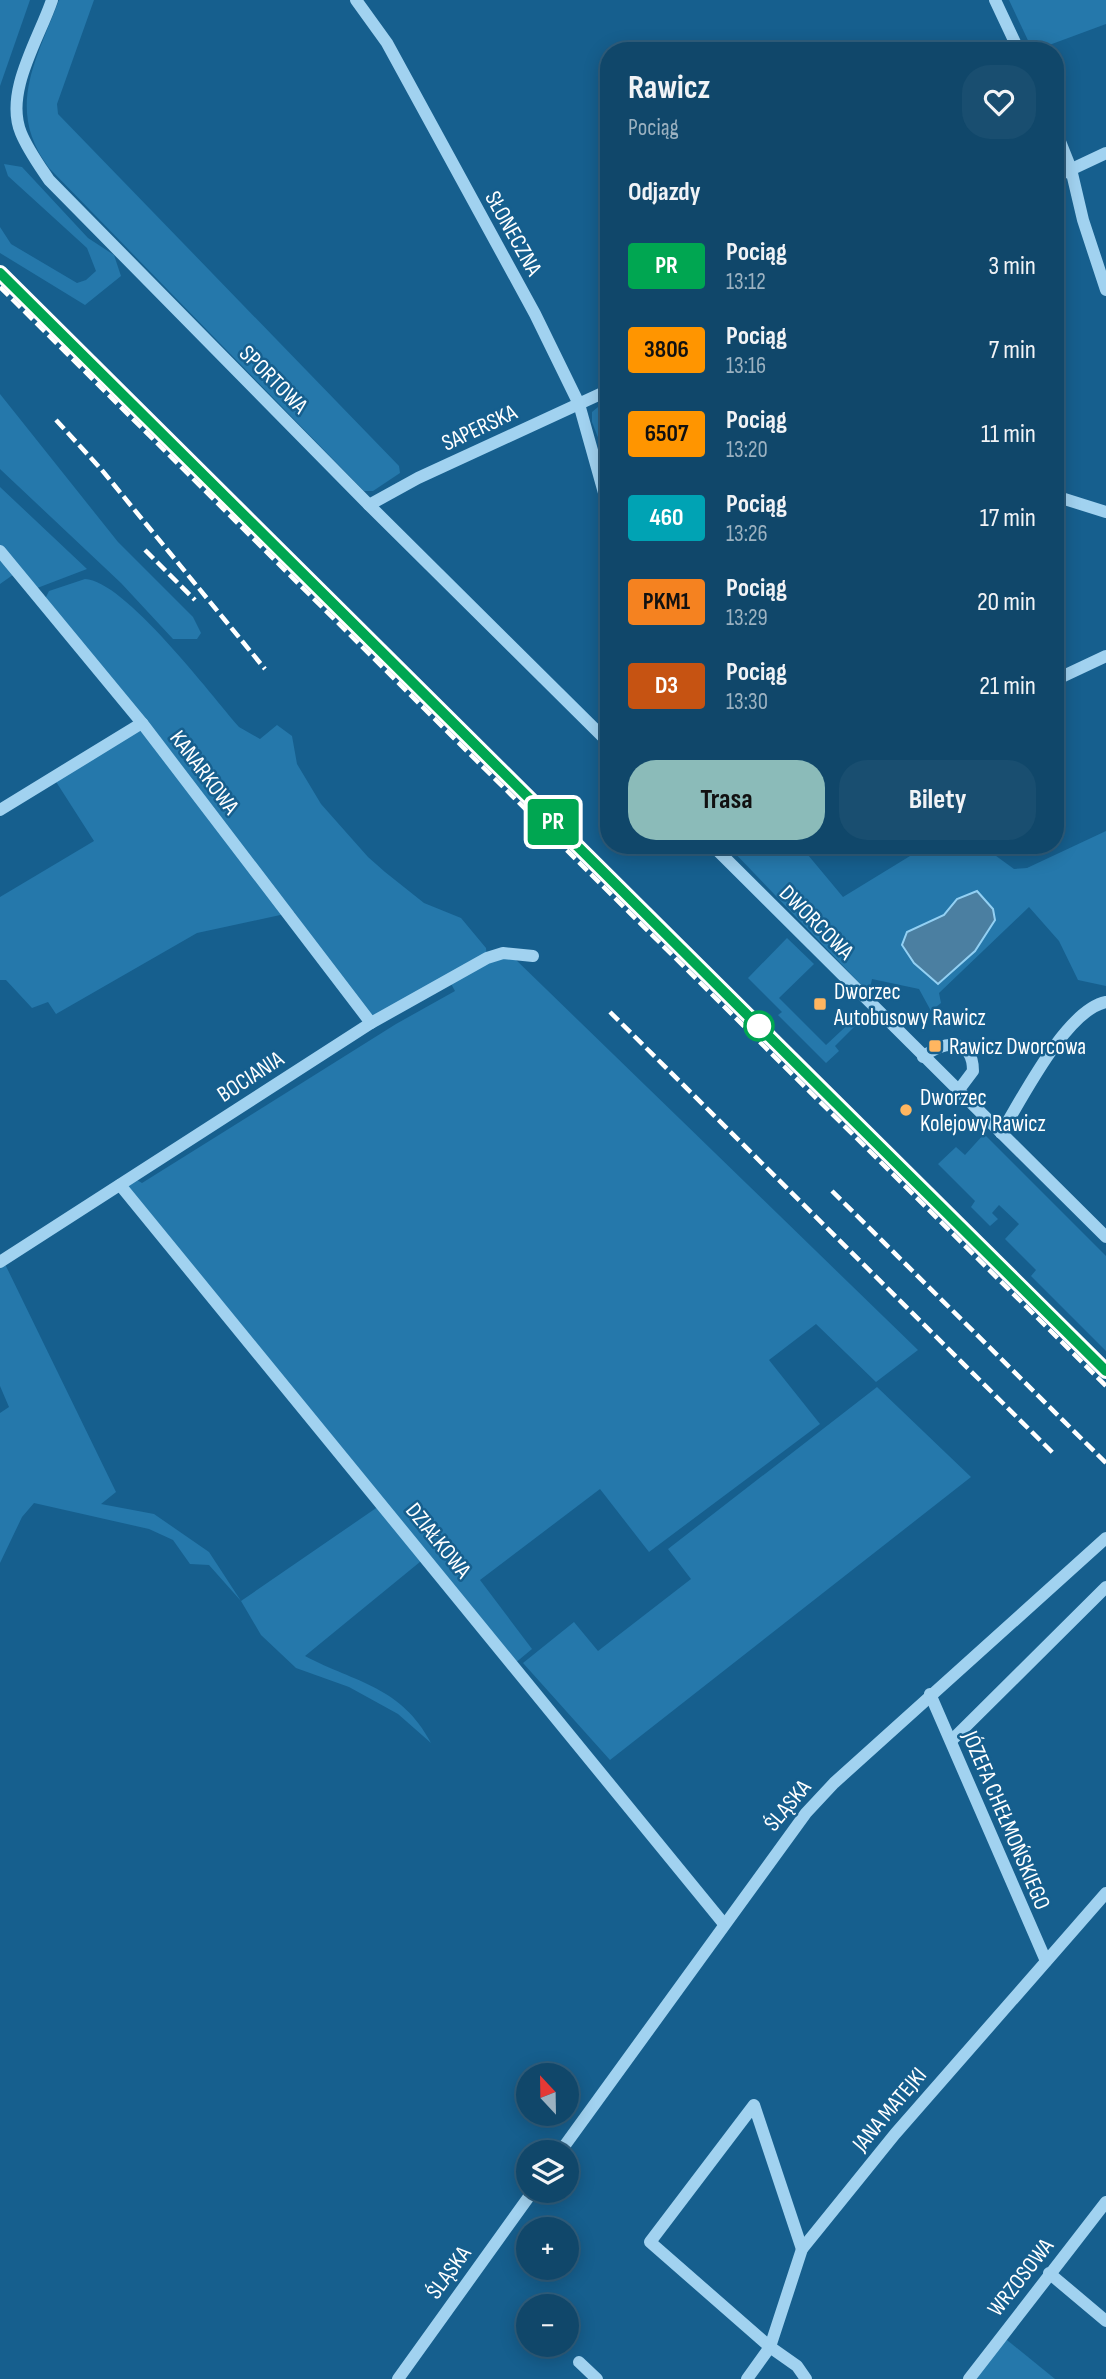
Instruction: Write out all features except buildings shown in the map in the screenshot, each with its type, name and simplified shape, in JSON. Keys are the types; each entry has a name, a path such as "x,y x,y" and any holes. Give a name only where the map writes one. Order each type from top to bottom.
{"street":[{"name":"SPORTOWA","path":"52,0 19,87 16,114 20,132 33,156 67,200 600,734"},
{"name":"SŁONECZNA","path":"356,0 387,43 535,314 579,404 600,479"},
{"path":"995,0 1015,42"},
{"path":"1064,151 1106,290"},
{"path":"1064,172 1106,153"},
{"name":"SAPERSKA","path":"369,505 418,478 600,394"},
{"path":"1064,499 1106,512"},
{"name":"KANARKOWA","path":"0,551 142,723 371,1023"},
{"path":"1064,676 1106,656"},
{"path":"0,810 142,723"},
{"name":"DWORCOWA","path":"721,854 1106,1237"},
{"name":"BOCIANIA","path":"0,1262 371,1023 487,958 503,954 533,957"},
{"path":"1001,1133 1072,1024 1096,1004 1106,1002"},
{"path":"923,1057 935,1046 946,1043 964,1049 970,1057 972,1071 958,1091"},
{"name":"DZIAŁKOWA","path":"120,1185 724,1924"},
{"name":"ŚLĄSKA","path":"569,2140 806,1813 834,1783 1106,1538"},
{"path":"951,1741 1106,1587"},
{"name":"JÓZEFA CHEŁMOŃSKIEGO","path":"930,1695 1046,1961"},
{"name":"JANA MATEJKI","path":"747,2379 770,2347 802,2249 895,2134 1106,1892"},
{"path":"802,2249 754,2105 650,2242 770,2347 797,2366 806,2379"},
{"name":"WRZOSOWA","path":"969,2379 1106,2202"},
{"name":"ŚLĄSKA","path":"398,2379 524,2203"},
{"path":"1049,2273 1106,2321"},
{"path":"579,2362 597,2379"}],"shaded area":[{"path":"0,0 30,0 0,86"},
{"path":"59,0 94,0 57,104 58,114 399,466 400,473 373,491 364,491 49,168 36,146 29,125 27,105 34,64"},
{"path":"1009,0 1106,0 1106,24 1057,42 1029,42"},
{"path":"4,164 22,167 88,238 114,255 121,276 85,305 0,253 0,227 11,244 77,283 86,280 96,271 87,248 8,176"},
{"path":"0,394 118,542 193,617 201,633 197,639 173,639 121,583 0,469"},
{"path":"600,405 600,443 592,422 592,412"},
{"path":"0,487 87,569 32,590 17,572 0,584"},
{"path":"85,579 102,584 144,618 239,727 260,739 277,725 292,736 297,764 321,804 368,857 424,903 461,918 486,948 487,958 513,957 918,1350 876,1382 816,1324 769,1360 820,1424 649,1552 600,1489 480,1580 532,1649 514,1664 426,1557 305,1656 376,1688 391,1698 406,1709 431,1743 398,1714 349,1687 296,1668 261,1635 241,1601 382,1504 120,1185 132,1177 142,1183 396,1024 455,991 449,980 371,1023 294,912 197,933 56,1014 48,1002 32,1008 6,980 0,980 0,897 94,841 53,777 142,723 43,603 49,591"},
{"path":"1106,831 1106,986 1078,980 1059,941 1029,907 939,993 941,1003 931,1011 919,989 872,979 869,993 736,854 808,854 843,897 913,854 993,854 1014,869 1027,868 1057,854 1064,854 1064,851","holes":["957,899 914,964 907,932 944,915"]},
{"path":"977,891 993,909 995,920 975,951 938,984 914,963 902,945 907,932 944,915 957,899"},
{"path":"787,938 814,964 779,998 826,1045 856,1017 860,1021 835,1046 839,1051 826,1063 778,1015 782,1012 748,978"},
{"path":"984,1134 1106,1256 1106,1351 1031,1276 1036,1270 1005,1239 1019,1224 999,1205 992,1213 998,1219 990,1226 971,1207 975,1201 938,1164 956,1147 965,1155"},
{"path":"3,1260 116,1492 101,1504 154,1514 209,1552 241,1601 209,1565 190,1564 173,1540 149,1529 34,1503 22,1517 0,1563 0,1413 9,1407 0,1386 0,1262"},
{"path":"877,1387 971,1477 610,1760 523,1663 574,1622 598,1651 691,1579 668,1549"},
{"path":"1002,2336 1055,2379 969,2379"}],"railway":[{"path":"0,287 1106,1386"},
{"path":"56,420 101,469 265,669"},
{"path":"145,550 195,600"},
{"path":"610,1012 1055,1455"},
{"path":"832,1191 1106,1463"}],"train":[{"name":"PR","path":"0,273 1106,1371"}],"place":[{"name":"Dworzec Autobusowy Rawicz","path":"820,1004"},
{"name":"Rawicz Dworcowa","path":"935,1046"},
{"name":"Dworzec Kolejowy Rawicz","path":"906,1110"}]}
